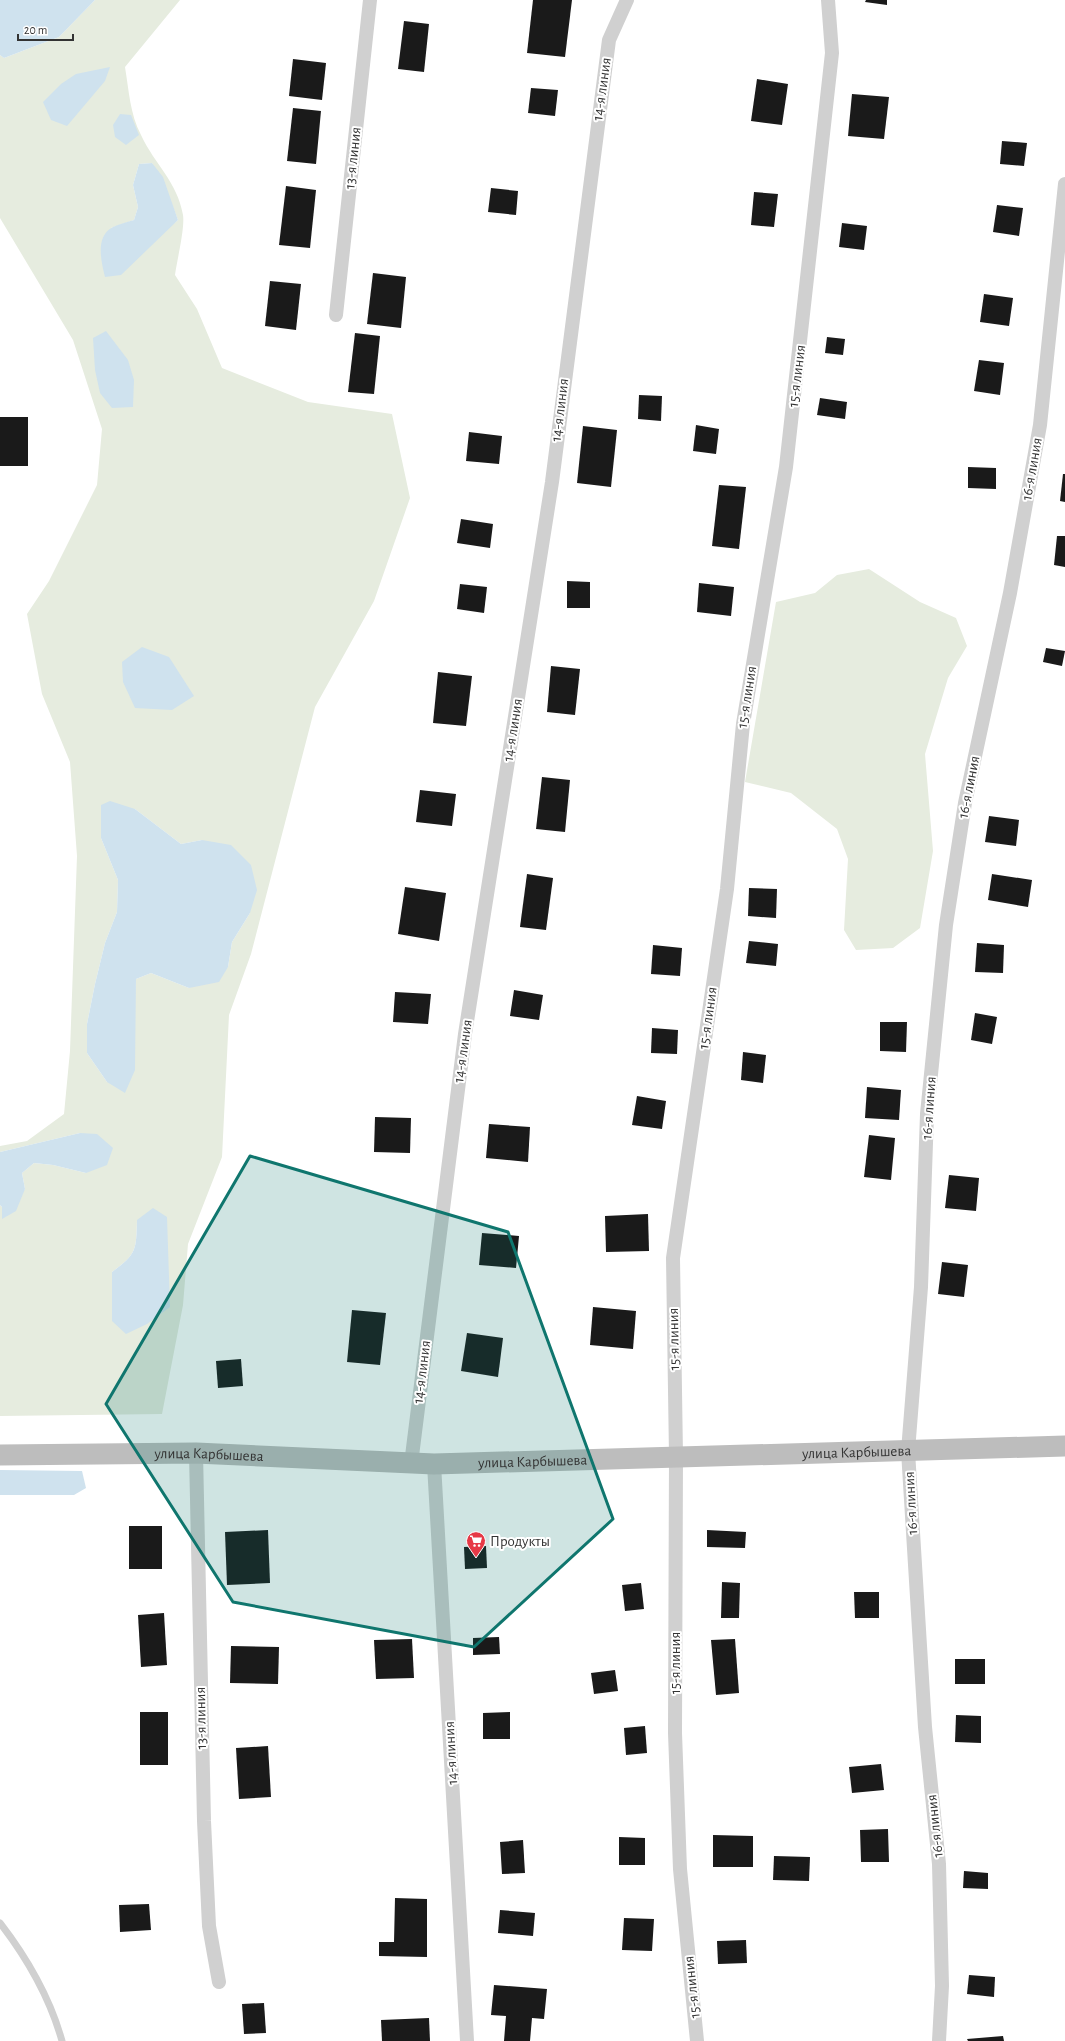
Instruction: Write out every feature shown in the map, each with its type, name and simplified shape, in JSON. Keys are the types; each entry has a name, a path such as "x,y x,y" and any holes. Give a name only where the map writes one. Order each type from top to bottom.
{"main road":[{"name":"улица Карбышева","path":"0,1455 196,1453 434,1464 1065,1446"}],"street":[{"name":"13-я линия","path":"336,315 370,0"},
{"name":"14-я линия","path":"410,1464 465,1034 552,482 609,40 627,0"},
{"name":"15-я линия","path":"697,2041 680,1869 675,1733 676,1456 673,1258 727,889 743,724 786,467 832,53 828,0"},
{"name":"16-я линия","path":"939,2041 942,1986 939,1864 925,1720 908,1451 921,1287 927,1114 946,925 965,803 1010,593 1040,425 1065,184"},
{"name":"13-я линия","path":"196,1453 204,1821 209,1926 220,1982"},
{"name":"14-я линия","path":"434,1464 467,2041"}],"lane":[{"path":"0,1923 32,1968 58,2025 62,2041"}],"highlighted area":[{"path":"250,1156 508,1232 613,1519 474,1647 233,1602 106,1404"}],"shaded area":[{"path":"95,0 180,0 125,67 130,102 137,127 147,146 176,192 183,215 182,236 175,275 197,309 222,368 308,402 392,414 410,498 374,601 315,707 251,954 229,1015 222,1157 188,1244 183,1305 162,1414 0,1416 0,1205 2,1207 2,1218 25,1189 22,1173 34,1163 53,1165 86,1173 80,1133 0,1152 0,1146 27,1141 64,1114 70,1051 77,856 70,762 42,694 27,614 49,581 97,485 102,429 73,340 0,218 0,55 4,58 59,37","holes":["152,163 169,197 178,220 159,236 111,228 134,220 138,207 133,185 139,164","135,809 181,844 202,840 250,913 232,942 228,967 189,988 151,973 136,979 134,1005 107,1082 87,1053 87,1024 95,984 105,943 117,912 118,880 101,838","137,1220 147,1324 112,1272 131,1256 134,1250"]},
{"path":"869,569 920,602 956,618 967,646 948,678 925,754 933,851 920,928 893,948 856,950 844,930 848,859 837,829 791,793 745,782 776,602 815,593 837,575"}],"water":[{"path":"0,0 95,0 59,37 4,58 0,55"},
{"path":"110,67 105,81 67,126 51,120 43,102 61,84 76,74"},
{"path":"120,114 131,115 139,135 126,145 115,137 113,125"},
{"path":"152,163 163,177 178,220 121,275 105,277 101,257 104,236 107,231 113,227 134,220 138,207 133,185 139,164"},
{"path":"106,331 128,360 134,380 133,407 112,408 100,393 95,370 93,338"},
{"path":"142,647 169,657 194,696 172,710 135,708 123,682 122,662"},
{"path":"110,801 135,809 181,844 202,840 231,845 251,865 257,890 250,913 232,942 228,967 219,982 189,988 151,973 136,979 135,1070 125,1093 107,1082 87,1053 87,1024 95,984 105,943 117,912 118,880 101,838 101,805"},
{"path":"80,1133 97,1134 113,1148 107,1165 86,1173 53,1165 34,1163 22,1173 25,1189 16,1211 2,1219 2,1207 0,1205 0,1152"},
{"path":"153,1208 167,1217 170,1307 147,1324 126,1334 112,1321 112,1272 131,1256 135,1245 137,1220"},
{"path":"0,1470 82,1471 86,1488 74,1495 0,1495"}],"building":[{"path":"533,0 572,0 565,57 527,53"},
{"path":"866,0 887,0 887,5 865,2"},
{"path":"404,21 429,24 424,72 398,69"},
{"path":"293,59 326,63 322,100 289,96"},
{"path":"757,79 788,84 782,125 751,121"},
{"path":"531,88 558,90 555,116 528,113"},
{"path":"852,94 889,97 884,139 848,136"},
{"path":"293,108 321,111 316,164 287,161"},
{"path":"1002,141 1027,143 1024,166 1000,164"},
{"path":"286,186 316,190 310,248 279,245"},
{"path":"491,188 518,191 516,215 488,212"},
{"path":"754,192 778,194 774,227 751,225"},
{"path":"997,205 1023,208 1019,236 993,232"},
{"path":"842,223 867,226 864,250 839,247"},
{"path":"373,273 406,277 401,328 367,324"},
{"path":"270,281 301,284 296,330 265,326"},
{"path":"984,294 1013,298 1009,326 980,322"},
{"path":"355,333 380,336 374,394 348,392"},
{"path":"827,337 845,339 843,355 825,353"},
{"path":"979,360 1004,363 1000,395 974,391"},
{"path":"639,395 662,396 661,421 638,419"},
{"path":"820,398 847,402 845,419 817,415"},
{"path":"0,417 28,417 28,466 0,466"},
{"path":"696,425 719,429 716,454 693,451"},
{"path":"583,426 617,430 611,487 577,483"},
{"path":"469,432 502,436 499,464 466,461"},
{"path":"968,467 996,468 996,489 968,488"},
{"path":"1063,474 1065,474 1065,502 1060,501"},
{"path":"719,485 746,487 739,549 712,546"},
{"path":"461,519 493,524 490,548 457,543"},
{"path":"1057,536 1065,536 1065,567 1054,565"},
{"path":"567,581 590,582 590,608 567,608"},
{"path":"699,583 734,587 731,616 697,612"},
{"path":"460,584 487,587 484,613 457,609"},
{"path":"1046,648 1065,651 1062,666 1043,662"},
{"path":"551,666 580,669 575,715 547,712"},
{"path":"438,672 472,676 466,726 433,723"},
{"path":"542,777 570,780 565,832 536,829"},
{"path":"420,790 456,794 452,826 416,822"},
{"path":"989,816 1019,820 1016,846 985,842"},
{"path":"527,874 553,878 546,930 520,927"},
{"path":"992,874 1032,880 1028,907 988,900"},
{"path":"405,887 446,893 439,941 398,934"},
{"path":"749,888 777,889 776,918 748,916"},
{"path":"749,941 778,944 776,966 746,963"},
{"path":"977,943 1004,945 1003,973 975,972"},
{"path":"653,945 682,948 680,976 651,974"},
{"path":"514,990 543,995 539,1020 510,1016"},
{"path":"395,992 431,994 428,1024 393,1022"},
{"path":"975,1013 997,1017 992,1044 971,1040"},
{"path":"880,1022 907,1022 906,1052 880,1051"},
{"path":"652,1028 678,1030 677,1054 651,1053"},
{"path":"743,1052 766,1055 763,1083 741,1080"},
{"path":"867,1087 901,1090 899,1120 865,1118"},
{"path":"637,1096 666,1101 662,1129 632,1125"},
{"path":"375,1117 411,1118 410,1153 374,1152"},
{"path":"489,1124 530,1127 528,1162 486,1158"},
{"path":"869,1135 895,1138 891,1180 864,1177"},
{"path":"949,1175 979,1178 976,1211 945,1208"},
{"path":"648,1214 649,1251 606,1252 605,1216"},
{"path":"482,1233 519,1236 516,1268 479,1265"},
{"path":"942,1262 968,1265 964,1297 938,1294"},
{"path":"593,1307 636,1311 633,1349 590,1345"},
{"path":"352,1310 386,1313 380,1365 347,1362"},
{"path":"467,1333 503,1338 498,1377 461,1371"},
{"path":"241,1359 243,1386 218,1388 216,1361"},
{"path":"129,1526 162,1526 162,1569 129,1569"},
{"path":"268,1530 270,1583 227,1585 225,1532"},
{"path":"707,1530 746,1532 745,1548 707,1547"},
{"path":"486,1546 487,1568 465,1569 464,1547"},
{"path":"722,1582 740,1583 739,1618 721,1618"},
{"path":"641,1583 644,1609 625,1611 622,1585"},
{"path":"854,1592 879,1592 879,1618 855,1618"},
{"path":"164,1613 167,1665 141,1667 138,1615"},
{"path":"499,1637 500,1654 473,1655 473,1638"},
{"path":"412,1639 414,1678 376,1679 374,1640"},
{"path":"735,1639 739,1693 716,1695 711,1640"},
{"path":"231,1646 279,1647 278,1684 230,1683"},
{"path":"955,1659 985,1659 985,1684 955,1684"},
{"path":"615,1670 618,1691 594,1694 591,1673"},
{"path":"140,1712 168,1712 168,1765 140,1765"},
{"path":"510,1712 510,1739 483,1739 483,1713"},
{"path":"956,1715 981,1716 981,1743 955,1742"},
{"path":"645,1726 647,1753 626,1755 624,1728"},
{"path":"268,1746 271,1797 239,1799 236,1748"},
{"path":"881,1764 884,1790 852,1793 849,1767"},
{"path":"888,1829 889,1862 861,1862 860,1830"},
{"path":"713,1835 753,1836 753,1867 713,1867"},
{"path":"619,1837 645,1838 645,1865 619,1865"},
{"path":"523,1840 525,1873 502,1874 500,1842"},
{"path":"774,1856 810,1857 809,1881 773,1880"},
{"path":"964,1871 988,1873 988,1889 963,1888"},
{"path":"395,1898 427,1899 427,1957 379,1956 379,1942 394,1942"},
{"path":"149,1904 151,1930 120,1932 119,1905"},
{"path":"500,1910 535,1913 533,1936 498,1933"},
{"path":"624,1918 654,1919 652,1951 622,1950"},
{"path":"746,1940 747,1963 718,1964 717,1941"},
{"path":"969,1975 995,1977 994,1997 967,1994"},
{"path":"494,1985 547,1989 544,2019 532,2018 530,2041 504,2041 506,2016 491,2015"},
{"path":"264,2003 266,2033 244,2034 242,2004"},
{"path":"429,2018 430,2041 382,2041 381,2020"},
{"path":"1003,2036 1004,2041 968,2041 967,2039"}],"place":[{"name":"Продукты","path":"476,1558"}]}
